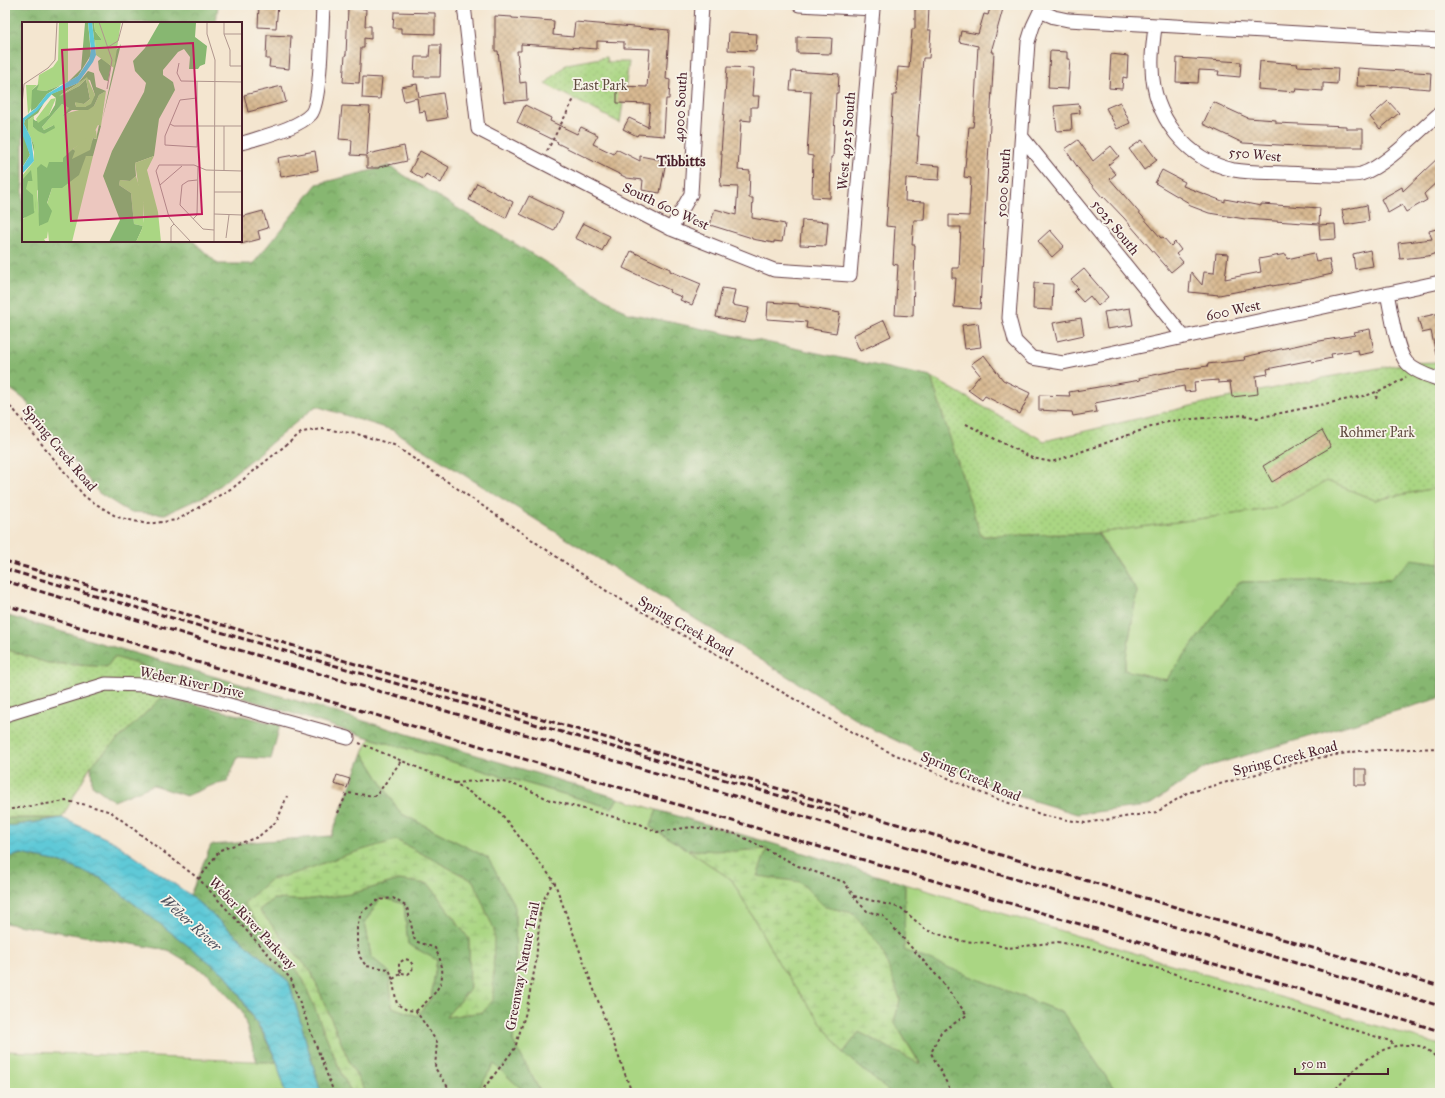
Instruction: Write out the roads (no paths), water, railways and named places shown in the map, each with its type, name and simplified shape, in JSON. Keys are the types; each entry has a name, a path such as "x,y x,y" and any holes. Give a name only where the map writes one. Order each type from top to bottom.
{"street":[{"path":"242,143 298,124 312,114 317,96 323,5"},
{"name":"South 600 West","path":"464,5 478,128 671,229 774,270 850,276"},
{"name":"4900 South","path":"671,229 691,194 702,5"},
{"name":"West 4925 South","path":"799,5 873,9 850,276"},
{"path":"1042,8 1054,17 1068,20 1440,41"},
{"name":"5000 South","path":"1032,358 1015,341 1009,318 1028,42 1042,8"},
{"name":"550 West","path":"1155,25 1152,67 1156,97 1163,115 1170,127 1191,149 1203,158 1218,166 1235,170 1337,176 1361,174 1382,163 1440,113"},
{"name":"5025 South","path":"1022,137 1184,337"},
{"name":"600 West","path":"1032,358 1063,363 1440,282"},
{"path":"1387,294 1400,350 1407,363 1417,370 1440,380"},
{"name":"Weber River Drive","path":"5,715 106,684 147,686 208,699 348,738"}],"water":[{"name":"Weber River","path":"62,818 114,842 190,895 289,982 321,1093 285,1093 277,1062 264,1034 227,976 101,878 59,862 22,854 5,858 5,827"}],"railway":[{"path":"5,561 699,765 1440,986"},
{"path":"5,569 852,817"},
{"path":"5,581 1440,1006"},
{"path":"5,605 1440,1031"}],"district":[{"name":"Tibbitts","path":"681,161"}],"park label":[{"name":"East Park","path":"600,85"},
{"name":"Rohmer Park","path":"1377,432"}]}
